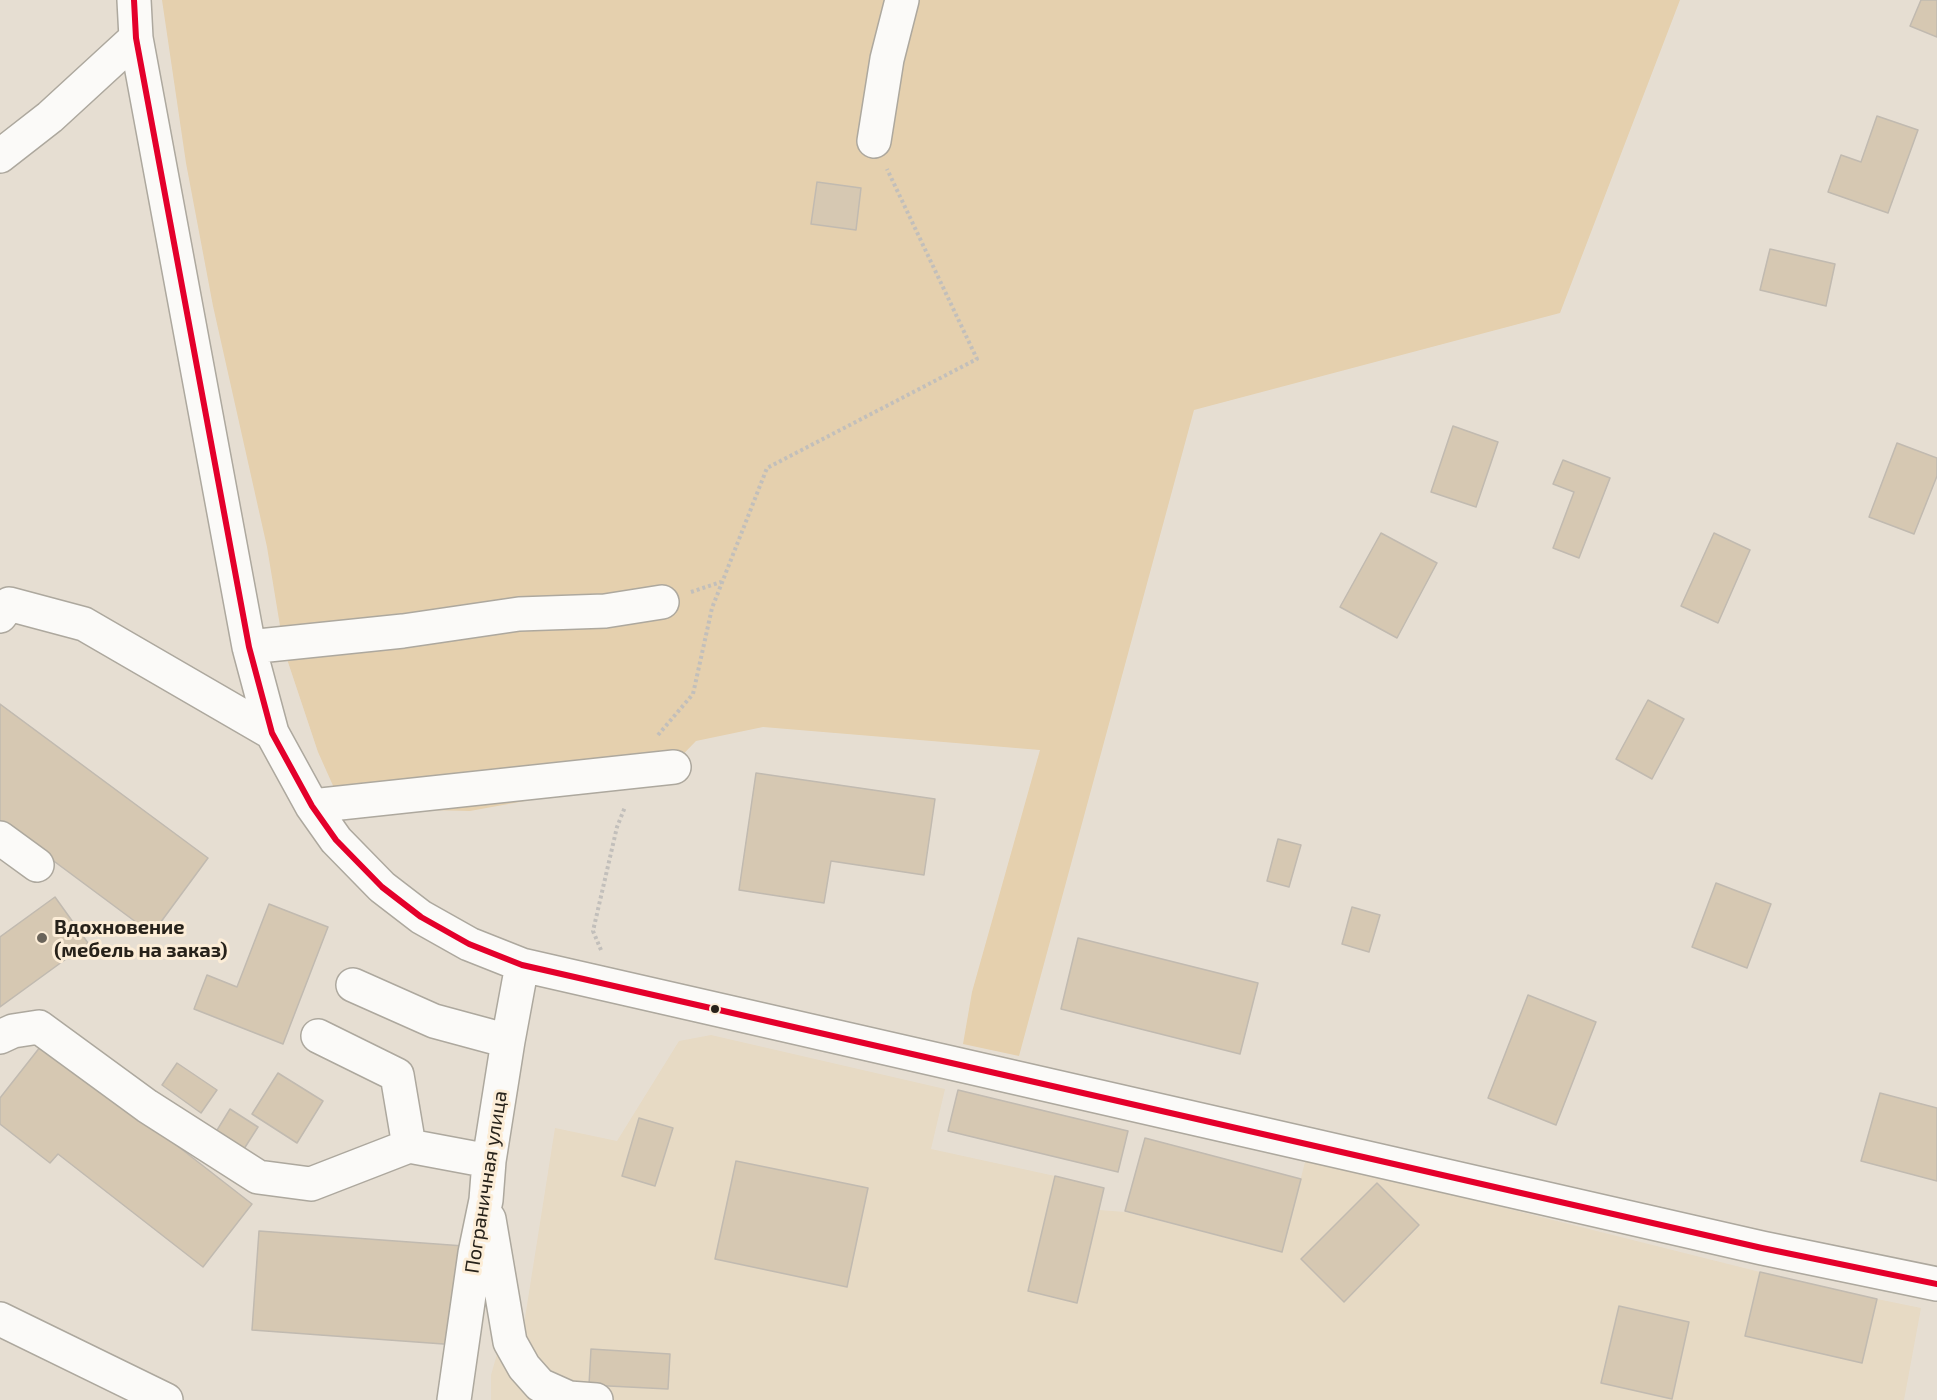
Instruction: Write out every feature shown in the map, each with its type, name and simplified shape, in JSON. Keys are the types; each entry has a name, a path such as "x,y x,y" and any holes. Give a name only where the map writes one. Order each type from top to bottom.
{"street":[{"path":"134,0 136,38 249,647 272,733 312,806 336,840 382,887 421,917 469,944 522,965 1762,1248 1937,1284"},
{"path":"874,141 887,59 902,0"},
{"path":"0,156 50,117 136,38"},
{"path":"249,647 403,631 519,614 605,611 662,602"},
{"path":"3,606 84,624 272,733"},
{"path":"312,806 674,767"},
{"path":"0,838 37,866"},
{"name":"Пограничная улица","path":"454,1400 475,1253 486,1200 489,1161 522,965"},
{"path":"353,985 434,1021 508,1041"},
{"path":"0,1037 13,1030 39,1027 147,1106 258,1177 311,1184 409,1146 489,1161"},
{"path":"318,1036 397,1075 409,1146"},
{"path":"486,1200 510,1342 524,1367 540,1385 569,1398 596,1400"},
{"path":"0,1319 166,1400"}],"path":[{"path":"616,987 593,930 617,827 651,743 693,694 712,608 767,468 977,359 874,141"}],"shaded area":[{"path":"162,0 1680,0 1560,313 1194,410 1019,1056 963,1044 972,992 1040,750 763,727 696,741 662,776 470,811 343,808 318,752 284,650 267,547 213,306 186,163"},
{"path":"711,1035 945,1089 931,1149 1055,1176 1028,1291 1077,1303 1099,1210 1125,1212 1282,1252 1306,1158 1760,1272 1746,1336 1861,1363 1877,1299 1921,1308 1904,1400 491,1400 491,1375 501,1340 521,1343 555,1128 617,1141 679,1041"}],"building":[{"path":"1921,0 1937,0 1937,37 1910,26"},
{"path":"1877,116 1918,130 1888,213 1828,192 1841,155 1861,162"},
{"path":"817,182 861,188 856,230 811,224"},
{"path":"1770,249 1835,264 1826,306 1760,290"},
{"path":"1453,426 1498,442 1476,507 1431,492"},
{"path":"1897,443 1937,458 1937,476 1914,534 1869,517"},
{"path":"1563,460 1610,478 1579,558 1553,548 1574,492 1553,484"},
{"path":"1381,533 1437,563 1397,638 1340,607"},
{"path":"1714,533 1750,550 1718,623 1681,606"},
{"path":"1648,700 1684,719 1652,779 1616,759"},
{"path":"0,704 208,858 152,934 0,821"},
{"path":"756,773 935,799 924,875 831,861 824,903 739,890"},
{"path":"1278,839 1301,845 1289,887 1267,881"},
{"path":"1716,883 1771,904 1747,968 1692,947"},
{"path":"55,897 88,943 0,1007 0,937"},
{"path":"269,904 328,927 283,1044 194,1009 207,975 237,987"},
{"path":"1352,907 1380,915 1369,952 1342,944"},
{"path":"1078,938 1258,983 1240,1054 1061,1009"},
{"path":"1528,995 1596,1022 1556,1125 1488,1098"},
{"path":"44,1042 252,1204 203,1267 58,1154 50,1163 0,1124 0,1098"},
{"path":"177,1063 217,1090 201,1113 162,1085"},
{"path":"278,1073 323,1101 297,1143 252,1114"},
{"path":"958,1090 1128,1131 1118,1172 948,1131"},
{"path":"1880,1093 1937,1108 1937,1181 1861,1161"},
{"path":"230,1109 258,1127 242,1152 211,1140"},
{"path":"639,1118 673,1128 655,1186 622,1176"},
{"path":"1145,1138 1301,1179 1282,1252 1125,1211"},
{"path":"736,1161 868,1188 847,1287 715,1259"},
{"path":"1055,1176 1104,1188 1077,1303 1028,1291"},
{"path":"1377,1183 1419,1225 1344,1302 1301,1259"},
{"path":"259,1231 464,1246 457,1345 252,1330"},
{"path":"1760,1272 1877,1299 1862,1363 1745,1336"},
{"path":"1619,1306 1689,1322 1672,1399 1601,1383"},
{"path":"591,1349 670,1354 668,1389 589,1385"}],"transit line":[{"path":"134,0 136,38 249,647 272,733 312,806 336,840 382,887 421,917 469,944 522,965 1762,1248 1937,1284"}],"place":[{"name":"Вдохновение (мебель на заказ)","path":"42,938"}]}
